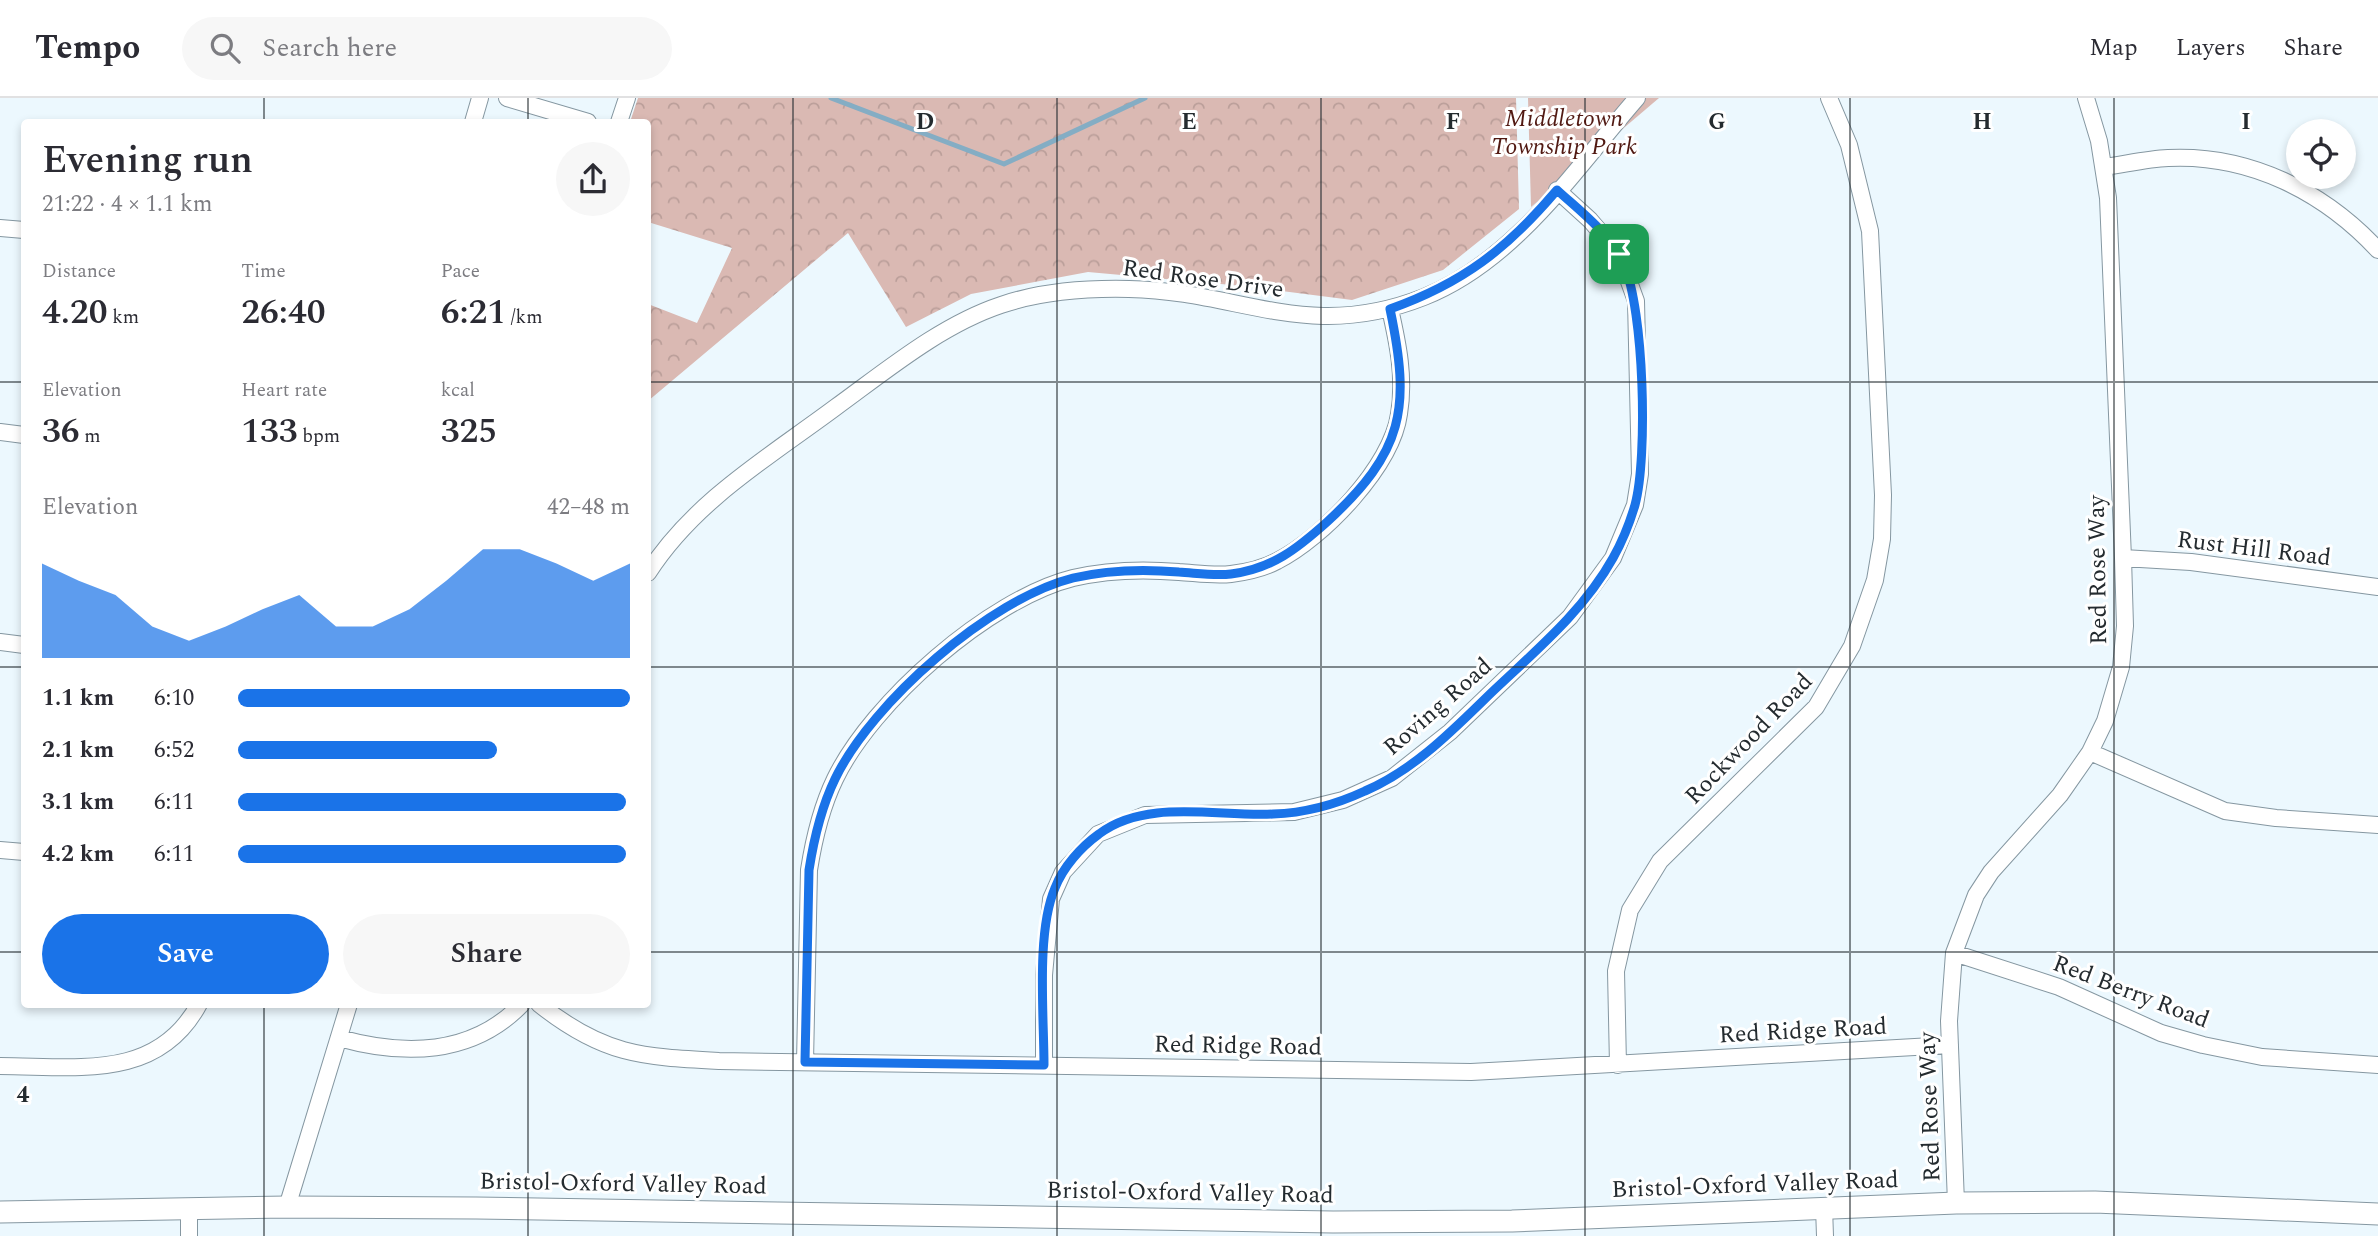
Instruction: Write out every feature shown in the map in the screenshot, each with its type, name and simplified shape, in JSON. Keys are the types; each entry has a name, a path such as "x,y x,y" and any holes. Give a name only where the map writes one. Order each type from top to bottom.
{"main road":[{"name":"Bristol-Oxford Valley Road","path":"0,1212 286,1207 1333,1222 1512,1221 1956,1203 2095,1202 2378,1214"}],"street":[{"path":"474,119 480,98"},
{"path":"507,98 578,119"},
{"path":"620,119 627,98"},
{"name":"Red Rose Drive","path":"651,569 687,523 719,493 870,383 954,327 998,306 1059,291 1132,289 1327,318 1390,309 1427,296 1494,256 1513,239 1637,98"},
{"name":"Rockwood Road","path":"1618,1065 1616,971 1622,932 1634,901 1660,861 1816,707 1852,646 1875,580 1882,540 1883,495 1870,231 1849,145 1829,98"},
{"name":"Red Rose Way","path":"1956,1203 1950,1045 1950,986 1954,953 1976,895 1991,872 2060,795 2090,752 2105,721 2121,667 2125,626 2123,558 2105,167 2086,98"},
{"path":"2105,167 2192,158 2261,171 2315,196 2350,222 2378,250"},
{"name":"Roving Road","path":"1044,1065 1044,975 1051,898 1063,872 1098,834 1145,815 1294,813 1343,800 1392,778 1450,732 1570,617 1613,558 1635,505 1640,474 1636,301 1619,254 1590,220 1557,190"},
{"path":"0,228 21,230"},
{"path":"805,1062 809,870 814,839 836,778 855,744 877,715 980,622 1047,586 1074,578 1130,571 1231,574 1278,561 1301,546 1357,494 1387,453 1399,415 1402,384 1390,309"},
{"path":"0,432 21,435"},
{"name":"Rust Hill Road","path":"2123,558 2191,562 2378,587"},
{"path":"0,642 21,645"},
{"path":"2090,752 2225,811 2276,818 2378,825"},
{"path":"0,850 21,852"},
{"name":"Red Berry Road","path":"1954,953 2059,987 2161,1033 2203,1045 2262,1057 2378,1065"},
{"path":"0,1066 128,1063 153,1053 170,1042 196,1008"},
{"path":"286,1207 348,1008"},
{"path":"339,1038 390,1050 444,1048 498,1025 517,1008"},
{"name":"Red Ridge Road","path":"545,1008 587,1037 628,1054 719,1061 1405,1072 1618,1065 1950,1045"},
{"path":"1824,1208 1825,1236"},
{"path":"189,1209 189,1236"}],"green space":[{"path":"638,98 1516,98 1519,209 1443,270 1352,300 1243,286 1088,272 971,294 906,327 848,233 651,398 651,305 697,323 732,248 651,223 651,119 631,119"},
{"name":"Middletown Township Park","path":"1528,98 1659,98 1531,207"}],"waterway":[{"path":"831,98 1004,164 1145,98"}],"route":[{"path":"1557,190 1590,220 1619,254 1636,301 1639,333 1640,474 1635,505 1619,546 1595,587 1570,617 1413,764 1365,791 1294,813 1145,815 1111,826 1098,834 1063,872 1051,898 1044,975 1044,1065 805,1062 809,870 814,839 822,809 836,778 855,744 877,715 980,622 1009,604 1047,586 1108,572 1141,570 1206,575 1231,574 1278,561 1301,546 1357,494 1387,453 1399,415 1402,384 1400,354 1390,309 1427,296 1494,256 1557,190"}]}
